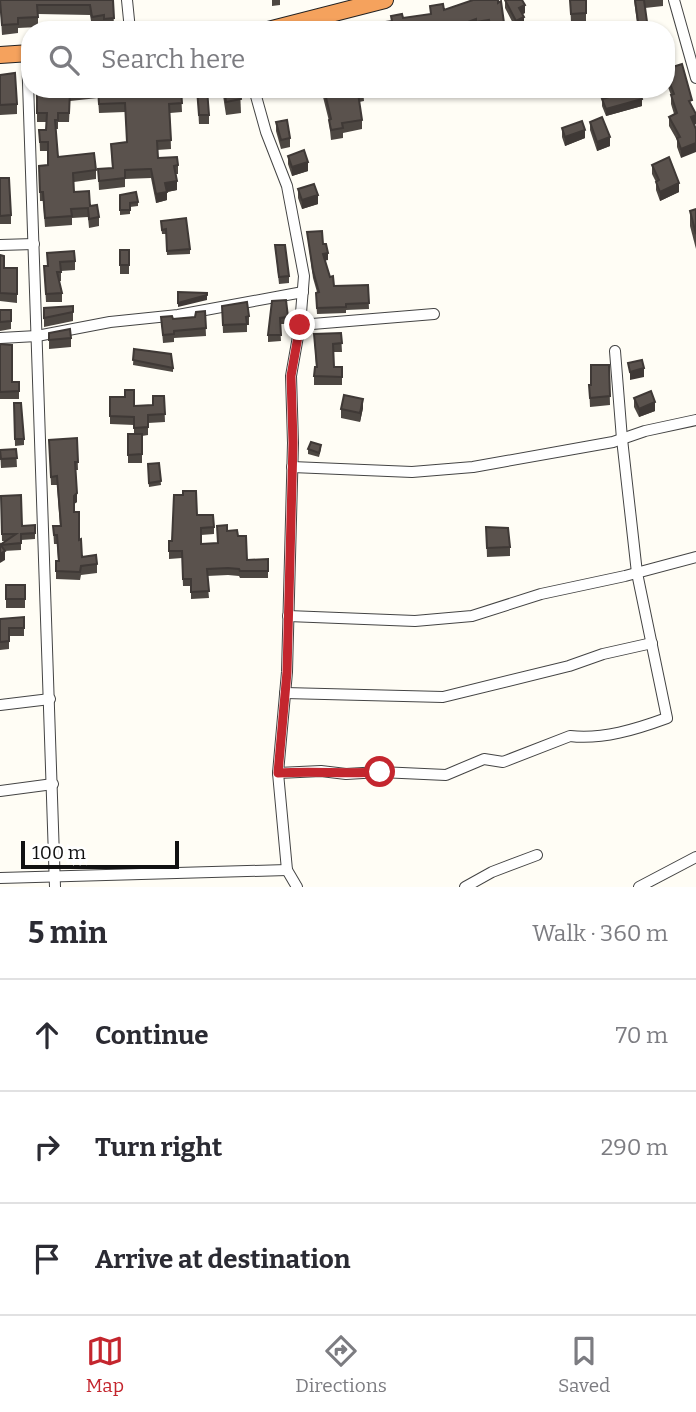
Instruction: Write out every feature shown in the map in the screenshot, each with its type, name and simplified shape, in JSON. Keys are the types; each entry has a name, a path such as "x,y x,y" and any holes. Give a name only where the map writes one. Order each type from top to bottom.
{"highway":[{"path":"298,21 360,2 385,0"},
{"path":"0,55 21,54"}],"street":[{"path":"127,0 129,21"},
{"path":"674,0 696,78"},
{"path":"29,98 56,883"},
{"path":"257,98 266,132 287,186 304,276 300,325 291,376 292,467 288,616 278,773 287,870 297,887"},
{"path":"0,245 34,244"},
{"path":"0,338 37,336 110,322 178,315 303,292"},
{"path":"300,325 434,314"},
{"path":"278,773 321,771 346,774 380,772 446,775 484,759 503,762 570,736 636,730 667,718 637,573 615,351"},
{"path":"292,467 412,472 461,468 553,454 696,420"},
{"path":"288,616 415,621 472,616 541,594 696,557"},
{"path":"285,693 443,697 652,643"},
{"path":"0,705 50,699"},
{"path":"0,791 52,784"},
{"path":"465,887 492,872 537,855"},
{"path":"639,887 696,857"},
{"path":"0,878 56,883 287,870"}],"building":[{"path":"0,0 113,0 114,18 104,19 104,15 92,17 90,5 37,5 38,17 18,18 18,24 2,25"},
{"path":"473,0 498,0 498,3 501,1 504,21 392,21 391,16 402,14 403,18 431,14 430,6 443,4 444,10"},
{"path":"505,0 522,0 525,5 519,8 524,17 516,21"},
{"path":"570,0 586,0 586,13 571,14"},
{"path":"635,0 644,0 647,21 638,21"},
{"path":"682,64 692,100 689,101 696,114 691,117 696,129 696,143 681,149 677,138 680,137 669,117 677,113 672,98 675,98 675,66"},
{"path":"15,73 17,104 0,105 0,75"},
{"path":"37,98 70,98 69,113 58,113 58,120 55,120 58,157 94,153 96,170 73,173 74,192 89,191 90,206 97,205 99,217 89,219 88,208 71,209 72,216 45,218 39,166 48,165 48,142 40,142 39,130 46,130 47,113 37,113"},
{"path":"99,98 182,98 182,103 169,104 171,140 157,141 158,158 177,157 178,165 174,166 177,181 165,183 167,192 156,194 151,169 125,170 125,178 99,181 98,169 113,168 111,144 127,142 125,103 99,104"},
{"path":"198,98 208,98 209,115 199,115"},
{"path":"225,98 241,98 241,99 226,102"},
{"path":"326,98 359,98 362,120 342,123 343,128 331,130"},
{"path":"642,98 642,99 606,109 602,99"},
{"path":"602,117 610,137 597,142 590,122"},
{"path":"287,120 290,138 281,140 276,122"},
{"path":"582,121 585,130 565,137 562,128"},
{"path":"304,150 308,162 292,167 288,156"},
{"path":"669,157 679,183 660,192 656,182 659,180 652,165"},
{"path":"0,178 9,178 11,215 0,216"},
{"path":"314,184 318,195 302,200 298,189"},
{"path":"136,192 138,202 130,203 130,210 120,210 120,195"},
{"path":"696,209 696,234 690,211"},
{"path":"186,218 190,249 167,251 166,229 162,230 161,221"},
{"path":"322,231 323,244 326,244 328,253 323,254 330,277 333,276 334,286 368,285 369,303 317,308 316,293 319,292 307,232"},
{"path":"275,245 285,245 289,276 279,277"},
{"path":"120,250 129,250 129,265 120,265"},
{"path":"74,251 75,261 60,262 61,272 57,272 62,293 46,294 44,266 48,266 47,253"},
{"path":"0,255 4,256 4,268 17,268 17,294 0,293"},
{"path":"178,292 207,293 207,295 178,303"},
{"path":"286,300 288,317 280,318 281,335 268,335 272,301"},
{"path":"247,302 247,324 223,325 222,306"},
{"path":"73,306 73,312 44,318 44,308"},
{"path":"0,310 11,310 11,321 0,322"},
{"path":"205,311 206,328 174,331 174,334 163,335 161,317 195,317 196,312"},
{"path":"70,329 71,338 49,340 49,333"},
{"path":"341,333 342,343 333,344 334,367 342,367 342,377 314,376 317,367 314,334"},
{"path":"0,344 12,345 12,382 19,382 19,391 0,392"},
{"path":"134,349 171,354 173,368 133,360"},
{"path":"642,360 644,368 630,372 628,363"},
{"path":"591,365 609,365 610,396 590,398"},
{"path":"125,390 134,390 134,406 153,405 153,396 164,396 165,414 148,415 148,427 134,428 134,417 110,416 110,397 125,397"},
{"path":"651,391 655,402 639,409 634,398"},
{"path":"344,395 363,399 360,413 341,409"},
{"path":"14,403 21,403 24,439 15,439"},
{"path":"128,434 142,434 142,454 128,455"},
{"path":"77,438 77,493 74,496 74,512 79,512 82,557 96,555 97,564 81,566 80,572 56,571 56,561 59,561 57,535 54,535 53,526 61,526 57,476 51,477 49,440"},
{"path":"311,442 321,445 319,453 308,449"},
{"path":"16,449 17,458 1,459 0,450"},
{"path":"159,463 161,481 149,483 148,464"},
{"path":"183,491 196,491 197,515 213,515 214,527 201,528 201,544 218,543 217,526 227,525 227,531 237,530 238,536 246,536 247,560 268,559 268,571 207,569 209,591 191,592 191,579 183,579 182,551 169,551 174,495 183,495"},
{"path":"21,495 22,526 35,525 35,533 21,534 21,543 0,545 16,534 2,534 1,496"},
{"path":"486,527 508,528 510,547 487,548"},
{"path":"6,585 25,585 25,599 6,599"},
{"path":"24,617 24,628 9,628 9,641 0,642 0,619"}],"route":[{"path":"300,325 291,376 293,443 287,672 278,773 380,772"}]}
